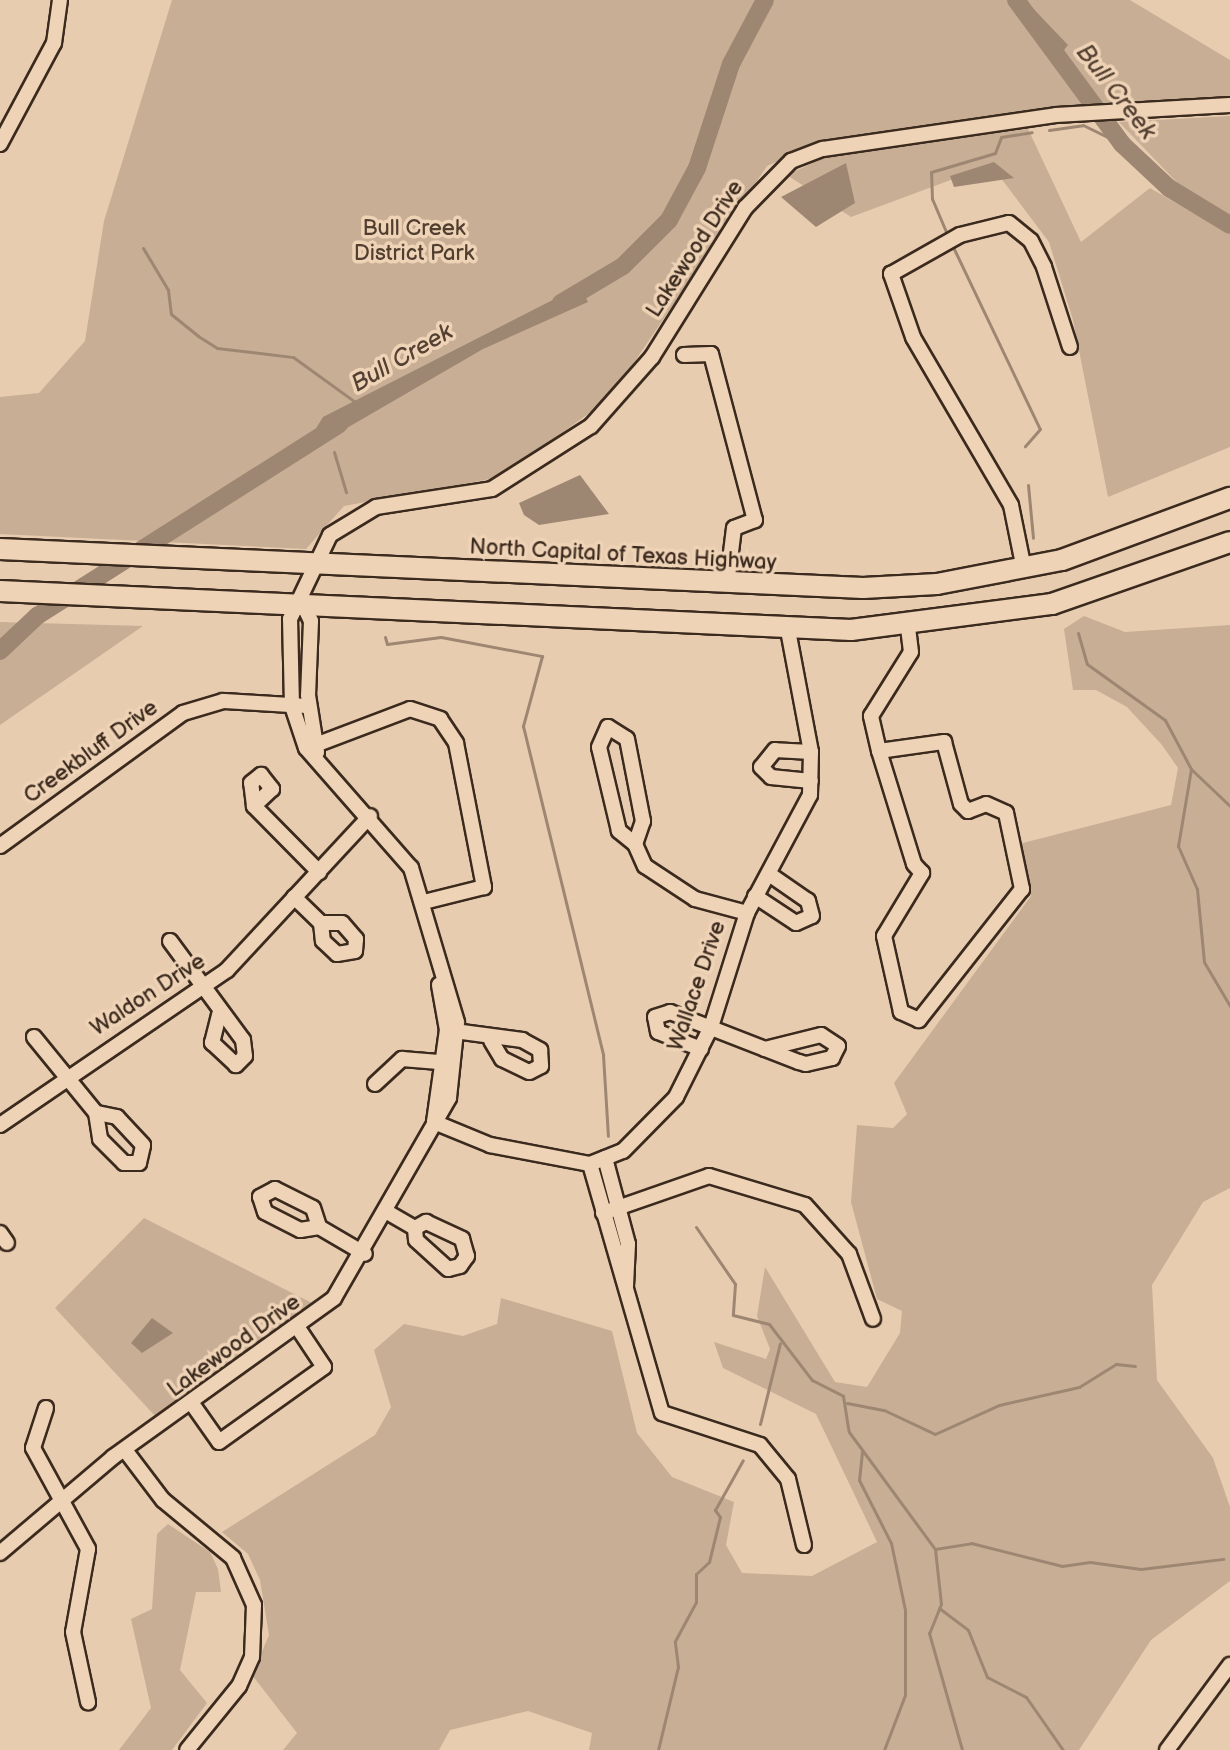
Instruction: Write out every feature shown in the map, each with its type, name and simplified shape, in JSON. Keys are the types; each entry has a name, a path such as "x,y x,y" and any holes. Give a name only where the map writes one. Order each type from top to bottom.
{"highway":[{"name":"North Capital of Texas Highway","path":"0,549 863,588 1024,569 1138,538 1230,498"},
{"path":"10,591 788,630 908,627 1092,594 1230,542"}],"street":[{"path":"0,144 54,43 60,0"},
{"name":"Lakewood Drive","path":"317,750 306,748 292,706 290,619 303,604 312,565 351,516 492,489 591,426 652,357 745,208 791,161 823,149 1056,115 1146,107 1230,105"},
{"path":"1024,569 1011,505 913,337 891,274 960,235 1009,223 1031,241 1044,267 1070,347"},
{"path":"684,355 711,354 755,520 734,528 727,584"},
{"name":"Lakewood Drive","path":"0,1553 61,1498 193,1405 334,1298 365,1254 434,1122 449,1063 452,1032 440,965 424,902 394,840 370,816 317,750 308,706 311,621 303,604"},
{"path":"879,751 944,742 961,804 968,811 986,804 1006,813 1022,889 919,1020 901,1012 884,936 922,873 879,751 871,716 911,652 908,627"},
{"name":"Wallace Drive","path":"590,1164 605,1158 659,1117 701,1049 711,1027 747,913 801,819 811,781 811,752 788,630"},
{"name":"Creekbluff Drive","path":"0,846 183,713 223,701 308,706"},
{"path":"317,750 410,709 440,719 456,743 484,887 424,902"},
{"path":"635,844 643,821 627,739 608,727 599,747 615,817 622,835 635,844 645,866 695,899 747,913"},
{"path":"811,752 775,750 761,762 771,777 811,781"},
{"path":"254,806 319,872"},
{"name":"Waldon Drive","path":"0,1125 65,1076 202,990 370,816"},
{"path":"755,896 796,923 812,916 808,901 769,874"},
{"path":"294,897 321,923"},
{"path":"170,941 219,1014"},
{"path":"701,1049 658,1032 655,1017 664,1011 765,1049"},
{"path":"452,1032 491,1041"},
{"path":"34,1037 96,1113"},
{"path":"375,1084 402,1059 449,1063"},
{"path":"434,1122 490,1145 590,1164 625,1296 662,1413 760,1445 788,1479 804,1545"},
{"path":"605,1158 628,1244 625,1296"},
{"path":"603,1213 709,1176 805,1205 849,1254 873,1319"},
{"path":"387,1212 415,1228"},
{"path":"319,1227 365,1254"},
{"path":"193,1405 219,1442 324,1367 298,1328"},
{"path":"46,1408 33,1448 88,1549 73,1632 88,1702"},
{"path":"125,1450 163,1500 233,1558 254,1605 252,1657 239,1686 187,1750"},
{"path":"1167,1750 1230,1665"}],"green space":[{"name":"Bull Creek District Park","path":"172,0 1130,0 1230,60 1230,96 1049,108 812,146 767,166 610,398 501,477 344,506 306,549 0,534 0,397 39,393 85,341 104,221"},
{"path":"1230,116 1230,221 1212,219 1119,122"},
{"path":"1028,129 1081,242 1150,188 1230,234 1230,447 1108,497 1073,320 1049,242 991,165 851,217 787,175 830,155"},
{"path":"1084,616 1125,632 1230,625 1230,1188 1203,1202 1152,1285 1157,1380 1213,1458 1230,1507 1230,1581 1151,1640 1079,1750 589,1750 592,1733 528,1711 450,1730 439,1750 283,1750 297,1733 252,1675 269,1635 260,1580 248,1554 222,1532 375,1435 391,1407 374,1350 404,1324 463,1336 497,1324 501,1298 612,1331 637,1433 672,1477 734,1502 726,1545 742,1573 812,1576 877,1542 816,1414 723,1368 714,1342 766,1359 770,1349 757,1316 765,1267 835,1382 867,1387 900,1333 902,1311 877,1299 851,1202 857,1125 893,1128 907,1114 894,1083 1031,896 1019,844 1171,805 1178,768 1162,745 1127,707 1096,690 1073,690 1064,629"},
{"path":"0,622 143,626 0,725"},
{"path":"144,1218 316,1305 156,1417 55,1308"},
{"path":"168,1524 210,1552 218,1569 221,1592 196,1592 180,1670 207,1703 172,1750 119,1750 151,1708 131,1619 152,1609 157,1534"}],"shaded area":[{"path":"1012,0 1025,0 1068,45 1055,61"},
{"path":"994,162 1014,178 954,187 950,176"},
{"path":"846,163 855,203 816,227 781,197"},
{"path":"580,286 588,302 483,349 321,443 315,430 323,417"},
{"path":"580,475 609,514 539,525 524,515 519,503"},
{"path":"152,1318 173,1333 142,1353 131,1343"}],"waterway":[{"name":"Bull Creek","path":"561,303 623,266 669,220 697,168 731,64 765,0"},
{"name":"Bull Creek","path":"1016,0 1122,144 1169,188 1230,225"},
{"path":"1049,130 1083,125 1122,144"},
{"path":"947,234 932,199 931,172 995,153 1001,137 1032,132"},
{"path":"143,248 168,290 171,314 198,336 217,348 293,357 358,404"},
{"path":"954,249 1040,429 1025,446"},
{"name":"Bull Creek","path":"0,651 37,616 339,424"},
{"path":"334,452 346,492"},
{"path":"1028,485 1033,538"},
{"path":"1078,633 1087,664 1165,720 1191,769 1178,846 1197,889 1204,962 1230,1006"},
{"path":"385,637 387,644 441,637 542,656 523,726 603,1055 608,1136"},
{"path":"1191,769 1230,806"},
{"path":"696,1227 735,1284 733,1315 769,1324 812,1380 843,1396 849,1432 935,1549 941,1604 929,1633 962,1750"},
{"path":"760,1424 780,1343"},
{"path":"847,1403 884,1410 935,1434 999,1405 1079,1387 1116,1364 1135,1366"},
{"path":"862,1452 859,1480 891,1543 905,1610 905,1695 884,1750"},
{"path":"658,1750 678,1667 675,1641 696,1602 696,1574 709,1562 720,1517 715,1510 743,1460"},
{"path":"935,1549 971,1543 1062,1566 1090,1562 1141,1569 1223,1559"},
{"path":"939,1608 968,1630 987,1677 1026,1697 1063,1750"}]}
